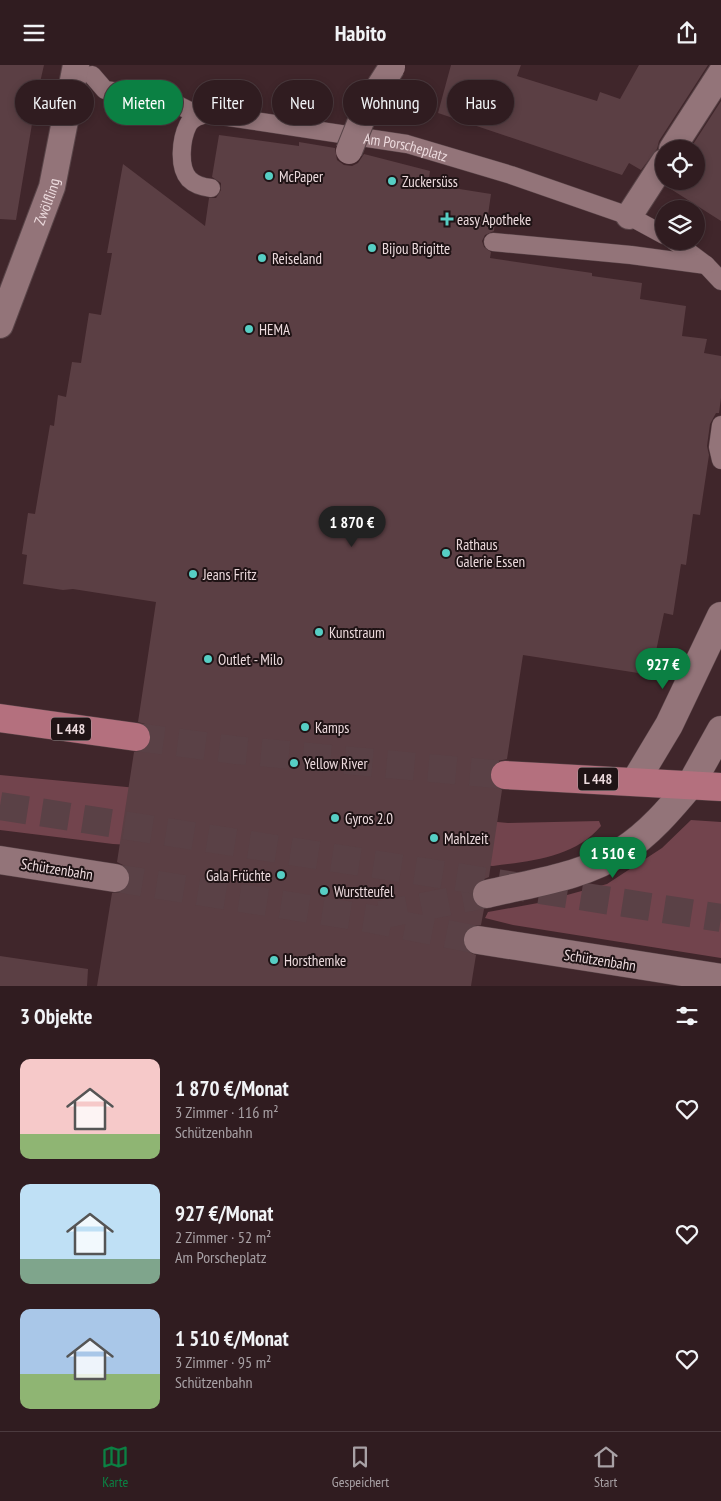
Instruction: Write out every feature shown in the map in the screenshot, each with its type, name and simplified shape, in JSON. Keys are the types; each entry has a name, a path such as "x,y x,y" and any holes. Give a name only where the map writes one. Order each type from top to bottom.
{"main road":[{"name":"L 448","path":"2,720 136,737"},
{"name":"L 448","path":"505,775 636,780 721,787"}],"street":[{"path":"349,151 367,106 392,66"},
{"name":"Zwölfling","path":"0,325 52,187 81,71"},
{"path":"678,140 721,73"},
{"path":"629,216 655,176"},
{"path":"636,780 669,725 721,616"},
{"path":"487,894 582,870 622,852 660,821 691,784 721,730"},
{"name":"Schützenbahn","path":"0,860 114,878"},
{"name":"Schützenbahn","path":"478,940 721,978"}],"lane":[{"path":"81,71 106,90 164,98 193,112"},
{"path":"193,120 188,124 182,149 184,169 188,178 198,186 211,188"},
{"name":"Am Porscheplatz","path":"262,122 407,144 511,175 629,216 655,230"},
{"path":"492,242 631,255 706,265"},
{"path":"686,250 706,265 721,281"},
{"path":"721,425 718,447 721,459"}],"shaded area":[{"path":"0,775 508,823 599,821 601,826 579,845 566,851 523,862 493,866 113,844 0,830"},
{"path":"691,820 721,822 721,958 513,925 485,918 488,912 538,903 607,884 662,848"}],"building":[{"path":"0,65 44,65 41,80 15,80 15,125 32,125 16,220 0,219"},
{"path":"451,65 521,65 517,76 597,101 600,92 620,99 639,65 708,65 660,140 655,140 655,152 641,170 629,163 622,175 474,125 514,125 514,80 447,80 447,116 438,113"},
{"path":"721,101 721,221 705,211 705,200 688,200 672,190 705,190 705,140 696,140"},
{"name":"Rathaus Galerie Essen","path":"219,135 299,146 299,142 335,148 337,160 344,165 352,166 358,163 364,154 430,171 428,184 491,194 488,215 496,217 494,231 485,235 482,241 484,247 491,252 490,258 592,273 592,276 642,283 640,299 686,306 682,336 707,339 704,353 721,356 721,398 719,413 716,413 710,424 707,446 709,455 700,515 693,514 686,565 681,564 673,615 664,613 651,675 523,655 507,759 498,761 492,766 489,774 491,782 502,790 489,877 477,882 472,890 475,904 484,909 481,925 472,926 466,930 463,937 464,946 469,952 476,955 471,986 97,986 112,893 120,893 127,888 130,880 130,873 125,866 117,862 134,752 142,751 148,747 151,740 150,731 145,724 138,722 156,602 73,589 63,590 23,584 27,555 22,554 28,513 35,514 50,425 54,426 58,395 66,397 72,362 81,363 89,313 101,315 112,253 107,253 123,164 205,226 209,198 216,198 221,190 221,183 212,177"},
{"path":"0,956 88,969 87,986 0,986"}],"tunnel":[{"path":"136,737 235,750 505,775"},
{"path":"0,806 721,918"},
{"path":"115,878 366,918 478,940"},
{"path":"380,915 487,894"}],"place":[{"name":"McPaper","path":"269,176"},
{"name":"Zuckersüss","path":"392,181"},
{"name":"easy Apotheke","path":"447,219"},
{"name":"Bijou Brigitte","path":"372,248"},
{"name":"Reiseland","path":"262,258"},
{"name":"HEMA","path":"249,329"},
{"name":"Rathaus Galerie Essen","path":"446,553"},
{"name":"Jeans Fritz","path":"193,574"},
{"name":"Kunstraum","path":"319,632"},
{"name":"Outlet - Milo","path":"208,659"},
{"name":"Kamps","path":"305,727"},
{"name":"Yellow River","path":"294,763"},
{"name":"Gyros 2.0","path":"335,818"},
{"name":"Mahlzeit","path":"434,838"},
{"name":"Gala Früchte","path":"281,875"},
{"name":"Wurstteufel","path":"324,891"},
{"name":"Horsthemke","path":"274,960"}]}
